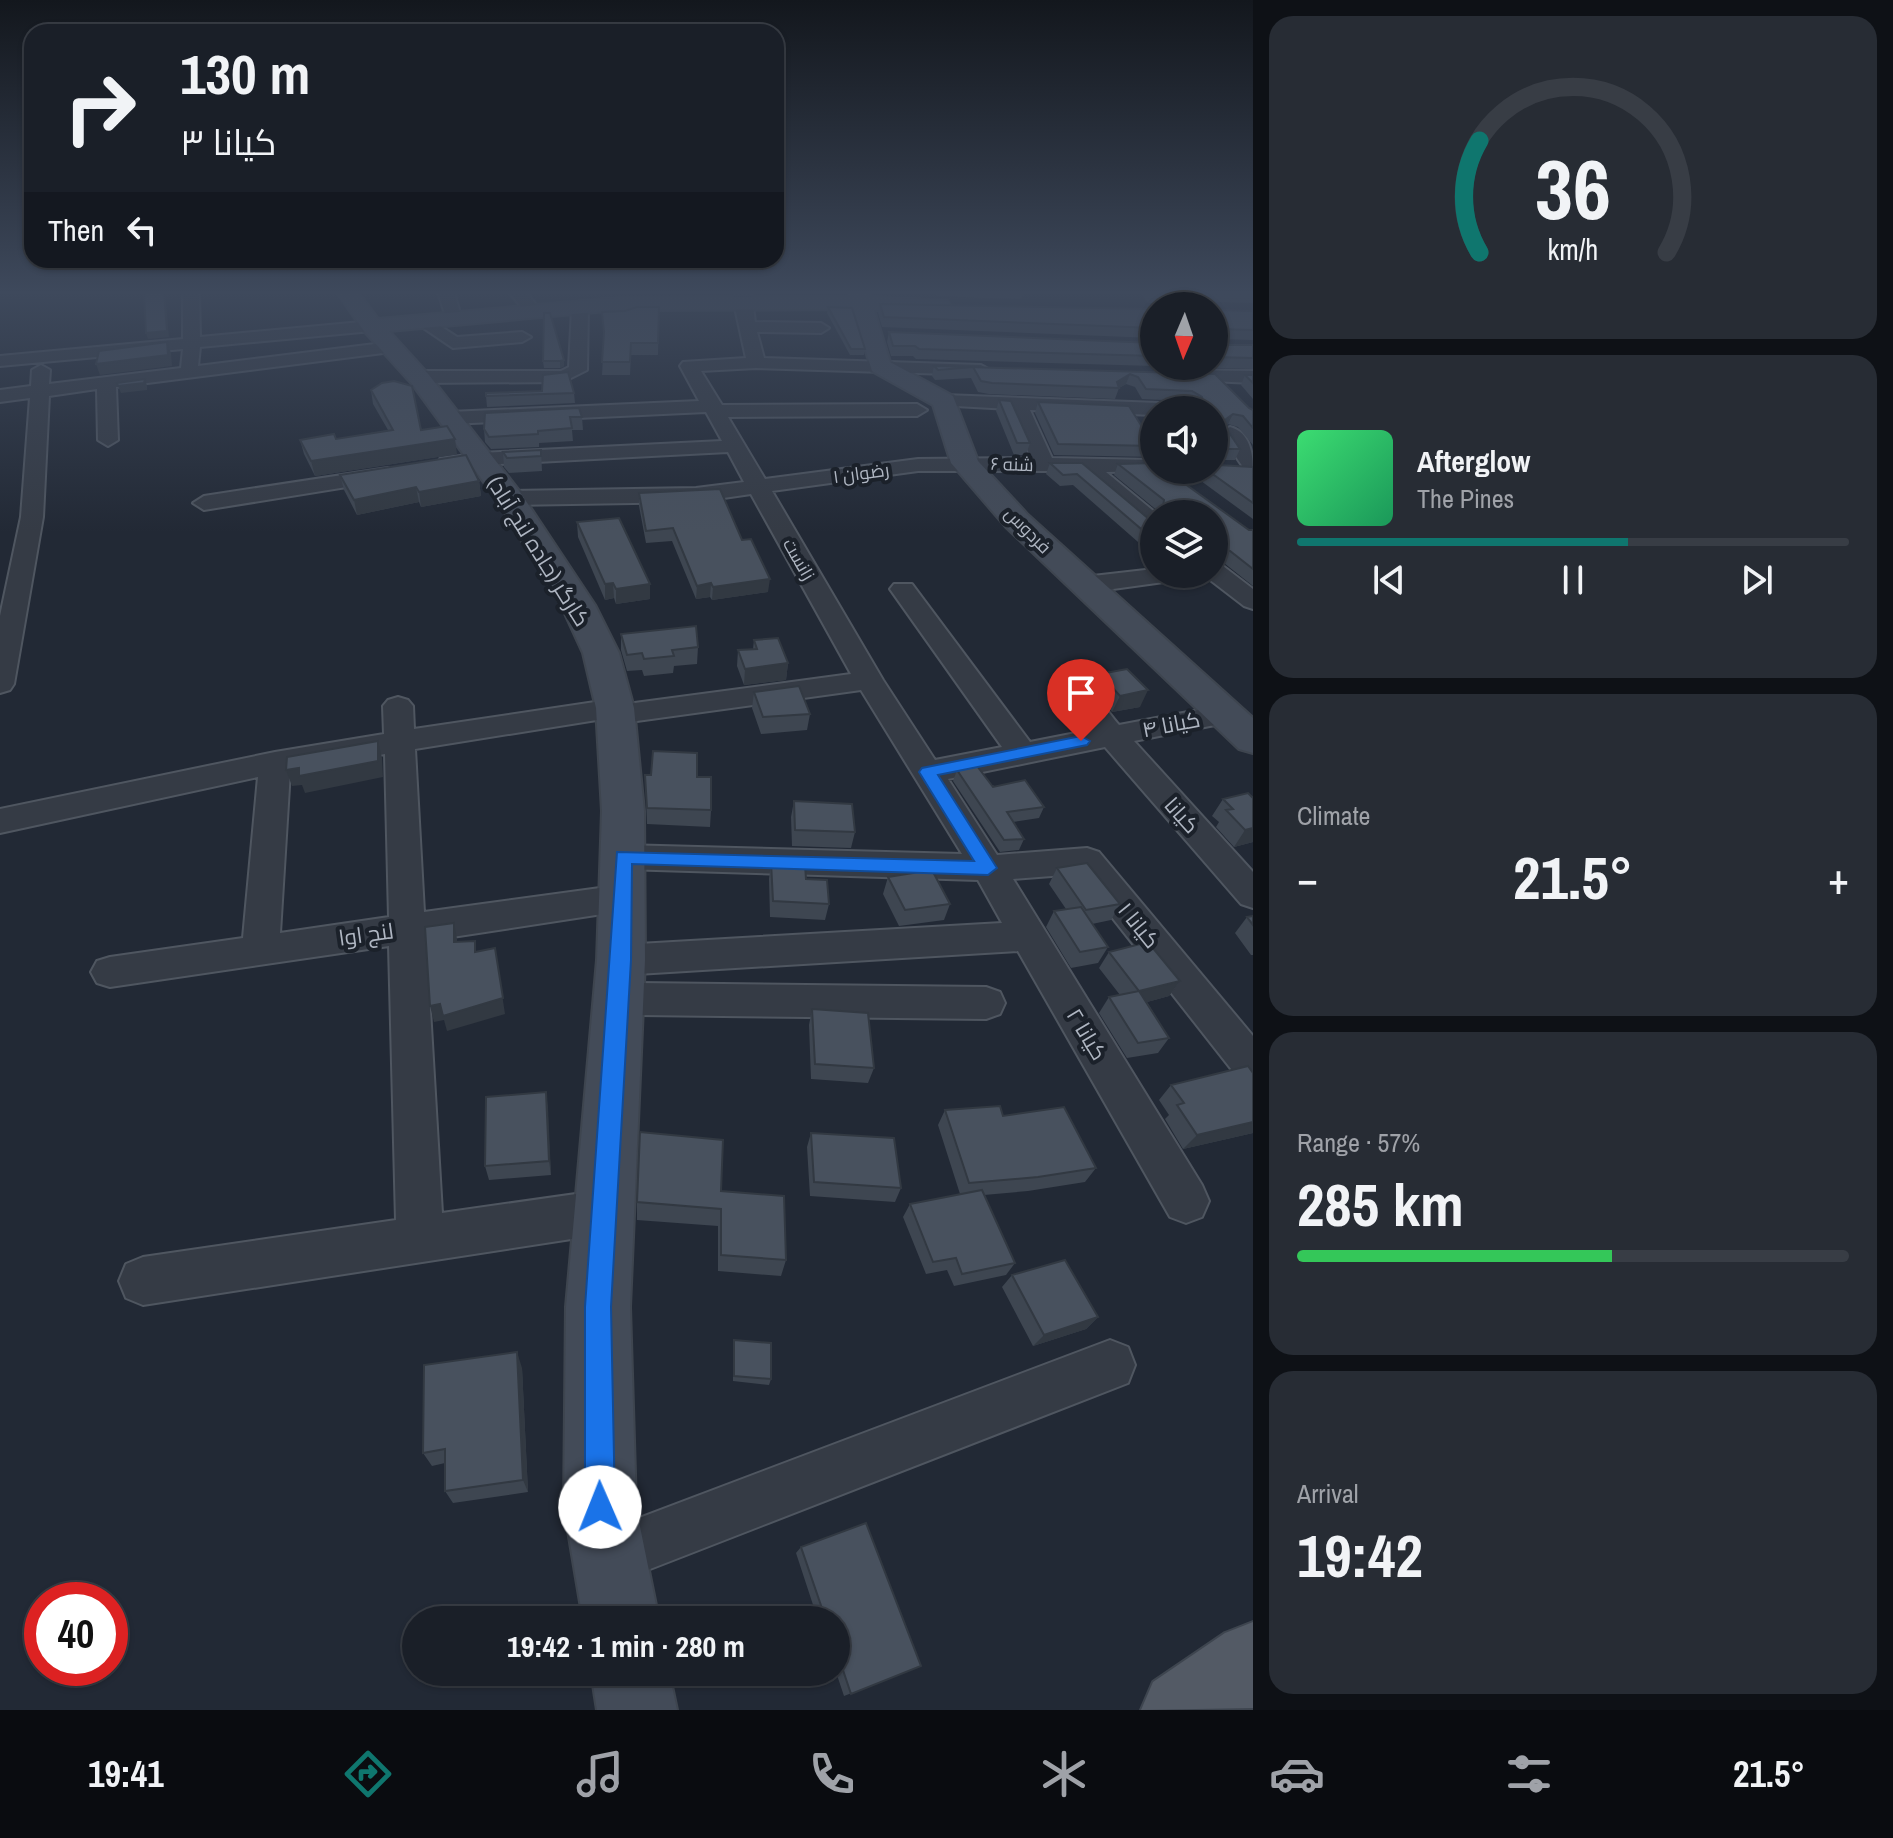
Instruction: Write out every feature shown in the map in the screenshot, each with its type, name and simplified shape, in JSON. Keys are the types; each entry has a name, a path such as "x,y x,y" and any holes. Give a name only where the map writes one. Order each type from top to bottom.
{"main road":[{"path":"1181,1710 1253,1661"}],"street":[{"path":"0,684 41,372"},
{"path":"0,396 182,372"},
{"name":"کارگر (جاده لنج آباد)","path":"418,372 510,498 578,605 601,653 615,712 630,979 604,1212 598,1307 600,1507 618,1606"},
{"name":"زانست","path":"693,372 869,680 988,868"},
{"path":"887,372 930,406"},
{"path":"1228,376 1253,377"},
{"path":"1221,380 1235,394"},
{"path":"106,381 108,440"},
{"path":"1119,385 1140,414"},
{"path":"450,418 715,408 779,410 1017,403 1140,420"},
{"path":"1017,403 1045,465"},
{"name":"فردوس","path":"930,406 965,463 1017,521 1244,729"},
{"path":"779,410 788,436"},
{"path":"1228,432 1253,431"},
{"path":"1228,439 1253,467"},
{"path":"434,466 480,459 723,447"},
{"name":"شنه ۶","path":"965,463 1140,466"},
{"name":"رضوان ۱","path":"510,498 696,495 918,465 965,463"},
{"path":"1087,467 1140,511"},
{"path":"1228,469 1253,467"},
{"path":"204,503 403,471"},
{"path":"1084,585 1140,578"},
{"path":"1228,582 1253,601"},
{"path":"903,589 1022,753"},
{"path":"0,821 141,787 275,762 399,722 615,712 869,680"},
{"name":"کیانا","path":"1071,689 1253,895"},
{"path":"399,722 420,1239"},
{"name":"کیانا ۴","path":"928,772 1111,736 1244,729"},
{"path":"260,950 275,762"},
{"name":"کیانا ۱","path":"988,868 1087,861 1253,1066"},
{"name":"لنج اوا","path":"110,972 407,928 623,877 988,868"},
{"name":"کیانا ۲","path":"988,868 1186,1201"},
{"path":"630,979 1029,936"},
{"path":"630,979 986,1003"},
{"path":"143,1281 604,1212"},
{"path":"609,1557 1110,1365"},
{"path":"633,1686 637,1710"}],"building":[{"path":"568,372 574,393 486,396 486,393 542,391 543,375"},
{"path":"976,372 1140,372 1140,380 1130,374 1117,382 1119,388 981,381"},
{"path":"145,379 144,383 118,386 117,383"},
{"path":"1140,380 1221,380 1253,410 1253,428 1243,416 1233,414 1228,418 1228,396 1146,389"},
{"path":"394,381 412,386 421,430 447,426 455,439 311,461 300,440 334,434 336,439 393,430 371,390 382,383"},
{"path":"999,400 1011,401 1030,443 1017,443"},
{"path":"1038,402 1129,406 1140,424 1140,446 1058,444"},
{"path":"579,408 582,417 570,417 572,428 489,437 484,429 485,413"},
{"path":"1228,431 1240,449 1228,449"},
{"path":"541,450 541,456 507,458 503,452"},
{"path":"466,455 479,481 419,492 416,487 354,500 340,475"},
{"path":"1050,463 1082,463 1140,511 1140,528 1077,474 1063,475"},
{"path":"1140,463 1140,481 1118,464"},
{"path":"1228,466 1253,467 1253,503 1227,484"},
{"path":"1144,484 1185,484 1207,500 1164,500"},
{"path":"720,489 742,540 751,539 770,579 713,587 711,583 697,586 673,528 646,531 639,493"},
{"path":"1228,515 1253,530 1253,569 1230,551"},
{"path":"619,518 650,584 616,589 613,583 605,584 577,522"},
{"path":"696,626 698,647 672,650 674,656 644,659 642,653 627,655 621,634"},
{"path":"778,638 788,663 745,669 738,650 757,649 754,640"},
{"path":"1127,669 1148,690 1120,696 1100,674"},
{"path":"799,686 810,714 763,717 754,692"},
{"path":"378,741 378,761 299,776 299,768 286,770 287,757"},
{"path":"653,751 697,753 697,777 711,777 711,810 647,808 645,775 651,775"},
{"path":"977,766 993,787 1025,780 1044,807 1007,812 1024,839 1004,840 957,770"},
{"path":"1248,793 1253,798 1253,828 1245,830 1226,810 1233,809 1223,799"},
{"path":"794,801 852,804 855,832 795,830"},
{"path":"771,862 805,864 806,879 827,880 829,904 773,901"},
{"path":"1087,863 1120,904 1086,910 1057,868"},
{"path":"932,870 950,904 905,910 888,877"},
{"path":"1081,907 1108,947 1080,952 1054,911"},
{"path":"454,923 454,942 475,941 475,952 495,948 503,998 443,1016 440,1004 430,1006 425,927"},
{"path":"1148,942 1180,981 1139,991 1109,952"},
{"path":"1139,991 1169,1038 1138,1043 1109,997"},
{"path":"812,1009 868,1013 874,1068 815,1064"},
{"path":"1248,1066 1253,1073 1253,1122 1197,1135 1177,1105 1184,1103 1171,1085"},
{"path":"546,1092 549,1161 485,1166 486,1097"},
{"path":"1000,1106 1003,1116 1064,1107 1096,1168 969,1183 945,1110"},
{"path":"640,1132 723,1140 721,1191 784,1196 786,1260 721,1255 721,1209 637,1202"},
{"path":"811,1133 894,1138 901,1188 814,1182"},
{"path":"982,1190 1015,1263 962,1274 956,1258 933,1262 910,1204"},
{"path":"1065,1260 1098,1317 1044,1335 1012,1275"},
{"path":"734,1340 771,1343 771,1379 734,1376"},
{"path":"517,1352 523,1480 445,1491 445,1449 423,1453 424,1365"},
{"path":"866,1523 921,1666 851,1694 848,1686 850,1606 821,1606 801,1547"}],"route":[{"path":"600,1507 598,1307 621,960 623,857 988,868 928,772 1081,741"}]}
